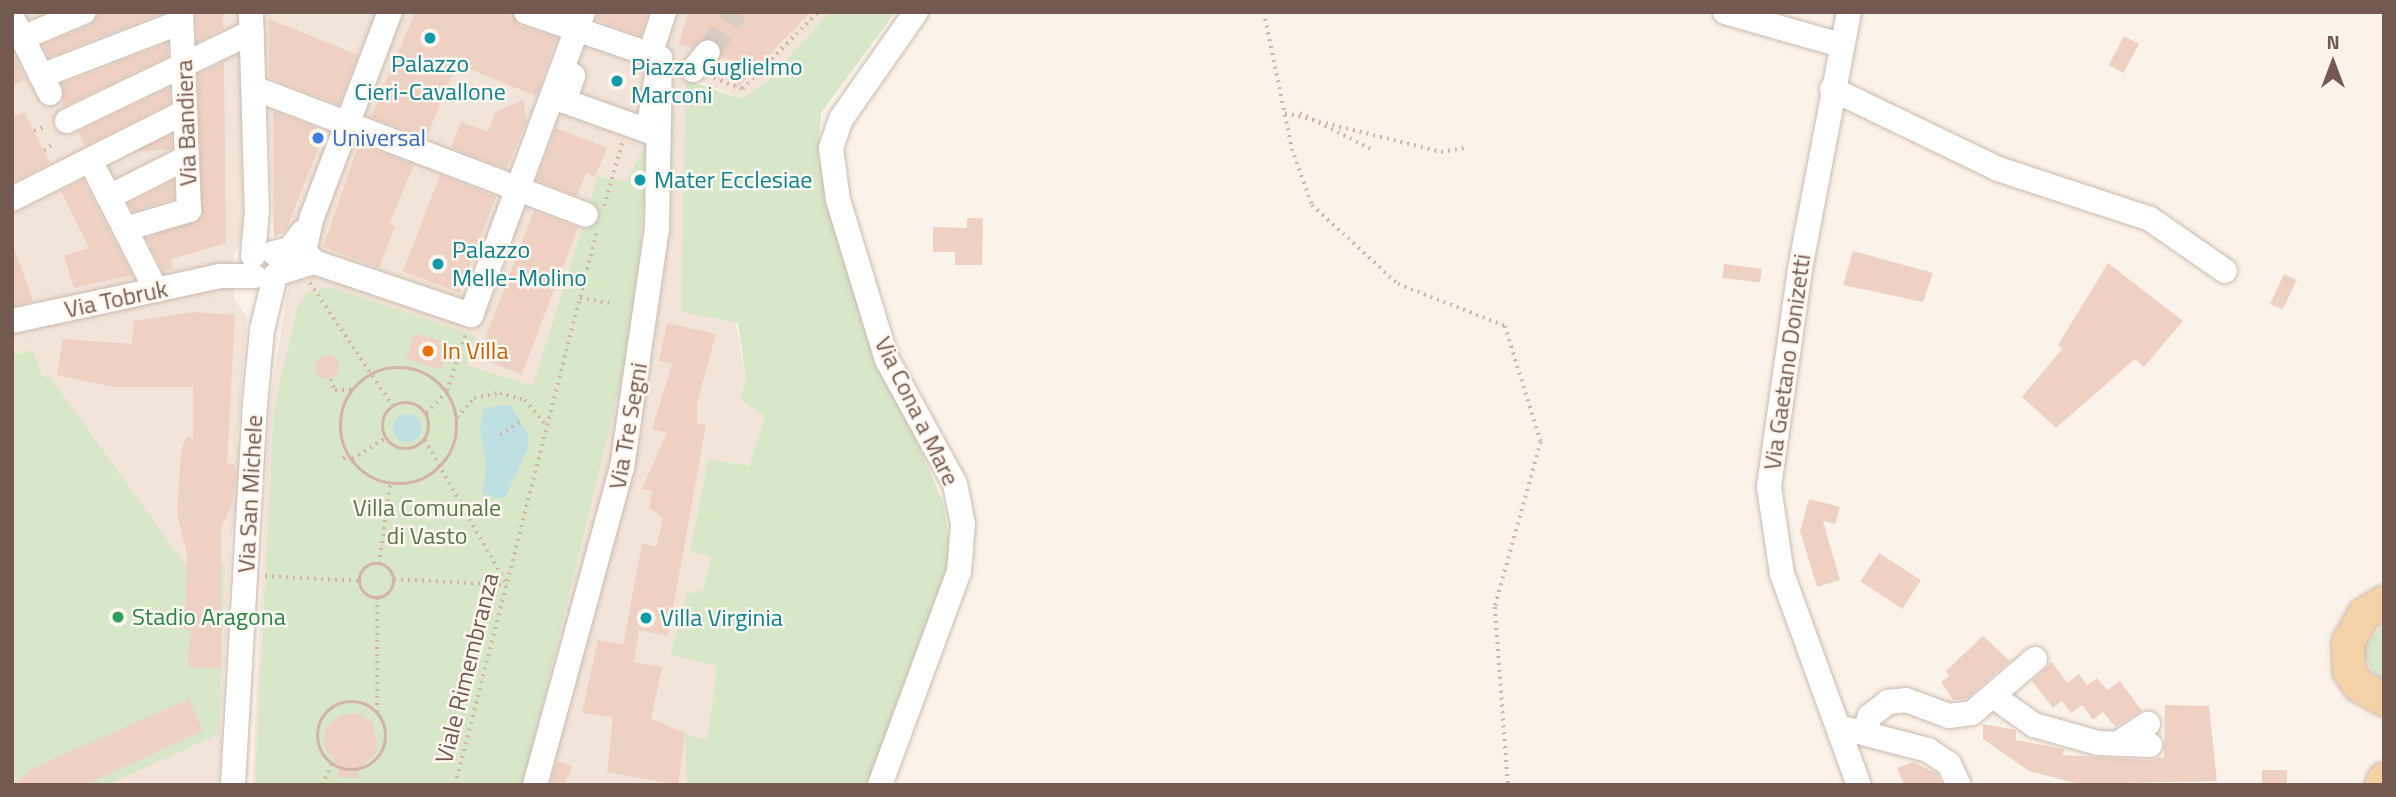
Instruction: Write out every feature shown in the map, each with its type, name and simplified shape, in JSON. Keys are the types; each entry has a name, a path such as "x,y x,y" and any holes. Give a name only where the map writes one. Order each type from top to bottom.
{"main road":[{"path":"2384,602 2364,614 2348,643 2354,679 2384,700"},
{"path":"2381,785 2384,779"}],"street":[{"path":"84,12 17,28 45,85 181,17"},
{"path":"276,251 345,123 390,12"},
{"path":"526,12 583,26 655,56"},
{"path":"583,26 564,101 648,131 655,56 664,12"},
{"name":"Via Cona a Mare","path":"880,785 959,572 963,524 955,484 887,360 838,200 831,148 841,119 916,12"},
{"path":"1726,12 1841,45"},
{"name":"Via Gaetano Donizetti","path":"1849,12 1832,89 1772,436 1769,488 1782,574 1859,785"},
{"name":"Via Bandiera","path":"125,229 189,210 181,17"},
{"path":"56,124 184,64 251,22 254,88 276,251"},
{"path":"471,315 516,189 583,26"},
{"name":"Via Tre Segni","path":"535,785 596,578 624,455 657,229 655,56"},
{"path":"254,88 586,215"},
{"path":"1832,89 1998,169 2150,219 2225,271"},
{"path":"12,199 185,112"},
{"path":"108,197 186,158"},
{"path":"88,163 156,290"},
{"name":"Via Tobruk","path":"12,321 220,276 276,251 471,315"},
{"name":"Via San Michele","path":"233,785 262,330 276,251"},
{"path":"1864,733 1870,716 1888,702 1906,700 1957,716 1996,698 2035,659"},
{"path":"1996,698 2034,725 2117,744 2149,735"},
{"path":"1836,726 1939,755 1959,785"}],"path":[{"path":"701,61 742,89 818,12"},
{"path":"1264,12 1285,113 1312,205 1398,284 1505,326 1541,442 1495,607 1508,785"},
{"path":"1285,113 1298,112 1441,152 1464,148"},
{"path":"1298,112 1371,149"},
{"path":"34,131 56,124"},
{"path":"44,151 53,143"},
{"name":"Viale Rimembranza","path":"455,785 546,425 620,153"},
{"path":"276,251 393,406"},
{"path":"580,298 613,304"},
{"path":"471,315 447,391 426,412 425,440 507,585"},
{"path":"410,368 447,391 457,418 453,449 441,467 423,479 390,484 352,460 348,454 341,421 353,390 368,376 410,368"},
{"path":"331,379 335,390 353,390"},
{"path":"457,418 474,398 500,393 525,400 546,425"},
{"path":"425,440 402,449 386,438 383,421 393,406 407,402 426,412"},
{"path":"500,435 522,420"},
{"path":"352,460 386,438"},
{"path":"343,459 348,454"},
{"path":"379,564 390,484"},
{"path":"379,564 394,579 507,585"},
{"path":"377,598 363,591 360,581 364,570 379,564"},
{"path":"265,576 360,581"},
{"path":"377,598 392,590 394,579"},
{"path":"377,598 377,713 386,733 381,754 353,770 332,763 318,742 323,716 354,702 377,713"},
{"path":"321,785 332,763"}],"shaded area":[{"path":"12,12 241,12 243,237 233,255 234,299 247,317 237,444 243,453 231,542 219,785 12,785"},
{"path":"264,12 830,12 767,82 742,99 693,78 746,381 765,415 749,466 708,459 690,552 711,555 703,590 688,594 670,654 717,666 707,741 685,734 687,785 252,785 270,400 290,277 324,274 324,251 273,230"}],"green space":[{"path":"830,12 895,12 821,113 818,154 852,289 944,505 951,559 869,785 687,785 685,733 707,741 717,666 670,655 687,594 703,590 711,556 690,552 708,459 749,466 765,416 740,399 746,381 738,323 681,312 686,80 742,99 767,82"},
{"name":"Villa Comunale di Vasto","path":"647,142 636,318 523,785 255,785 274,409 297,309 307,293 329,287 476,336 466,365 533,386 598,176 626,182"},
{"name":"Stadio Aragona","path":"33,350 42,377 50,377 186,566 225,565 219,734 107,785 12,785 12,355"},
{"path":"2384,622 2384,690 2361,652"}],"water":[{"path":"510,405 528,433 528,448 505,498 494,498 483,493 486,463 480,430 484,408"},
{"path":"407,414 417,418 421,428 417,438 407,442 397,438 393,428 397,418"}],"building":[{"path":"99,12 165,12 49,57 43,45 90,25"},
{"path":"196,12 223,12 223,29 197,42"},
{"path":"415,12 511,12 521,26 557,38 536,96 457,64 426,138 371,117"},
{"path":"598,12 648,12 641,36 596,20"},
{"path":"688,12 811,12 733,92 746,64 722,57 711,38 692,48 679,44"},
{"path":"269,19 358,55 339,105 269,77"},
{"path":"2124,36 2139,44 2124,73 2109,65"},
{"path":"167,43 168,56 63,107 62,84"},
{"path":"12,51 26,79 12,86"},
{"path":"224,62 226,243 171,259 173,269 163,271 146,238 202,216 198,74"},
{"path":"169,88 170,103 85,146 78,132"},
{"path":"524,100 526,123 506,169 451,147 461,122 488,132 495,112"},
{"path":"273,111 325,131 286,230 274,238"},
{"path":"24,112 50,163 12,182 12,118"},
{"path":"556,128 607,148 595,176 586,173 577,196 537,180"},
{"path":"171,136 172,149 104,154 103,141"},
{"path":"359,144 414,165 389,224 395,227 379,268 323,247"},
{"path":"440,175 496,197 459,293 403,271"},
{"path":"83,180 132,275 74,288 64,256 89,248 61,191"},
{"path":"173,181 174,199 133,211 129,204"},
{"path":"534,211 578,228 522,374 478,358"},
{"path":"967,218 983,218 982,265 955,265 955,252 933,252 933,227 967,228"},
{"path":"12,242 33,301 12,306"},
{"path":"1853,251 1933,273 1923,302 1843,285"},
{"path":"2108,263 2183,321 2144,367 2135,359 2056,428 2022,397 2062,349 2058,345"},
{"path":"1724,264 1762,269 1760,283 1722,278"},
{"path":"2284,274 2297,280 2283,310 2270,304"},
{"path":"194,312 235,315 227,464 234,464 236,475 232,506 221,526 221,669 187,667 191,631 184,630 187,554 177,514 181,452 186,437 193,437 193,387 113,387 57,375 63,339 132,344 134,321"},
{"path":"667,323 716,334 697,403 697,423 706,425 668,636 639,630 634,662 662,667 651,719 685,733 678,785 607,772 613,717 582,713 598,640 623,645 642,543 656,547 663,518 649,508 652,491 642,489 667,433 652,429 672,364 659,361"},
{"name":"In Villa","path":"414,333 449,344 441,370 406,359"},
{"path":"327,355 336,358 339,367 336,376 327,379 318,376 315,367 318,358"},
{"path":"1809,499 1840,507 1835,524 1823,521 1840,580 1817,587 1800,531"},
{"path":"1879,553 1921,580 1902,609 1860,582"},
{"path":"1983,636 2010,661 1966,699 1953,700 1941,682 1949,676 1946,671"},
{"path":"2052,662 2067,683 2079,674 2087,685 2097,678 2107,690 2120,681 2142,711 2115,727 2103,712 2093,720 2082,705 2071,713 2062,701 2053,708 2032,681"},
{"path":"189,699 203,731 84,785 12,785 33,768"},
{"path":"2165,705 2209,706 2217,781 2079,784 2029,771 1983,739 1983,724 2016,730 2016,740 2064,749 2063,755 2150,760 2164,757"},
{"path":"359,713 374,724 377,752 359,768 358,778 337,777 338,765 324,747 326,728 340,715"},
{"path":"557,761 572,766 564,785 550,785"},
{"path":"1913,762 1937,774 1942,785 1904,785 1897,768"},
{"path":"2262,770 2287,770 2287,785 2262,785"}],"tunnel":[{"path":"708,52 736,12"}],"place":[{"name":"Palazzo Cieri-Cavallone","path":"430,38"},
{"name":"Piazza Guglielmo Marconi","path":"617,81"},
{"name":"Universal","path":"318,138"},
{"name":"Mater Ecclesiae","path":"640,180"},
{"name":"Palazzo Melle-Molino","path":"438,264"},
{"name":"In Villa","path":"428,351"},
{"name":"Stadio Aragona","path":"118,617"},
{"name":"Villa Virginia","path":"646,618"}]}
